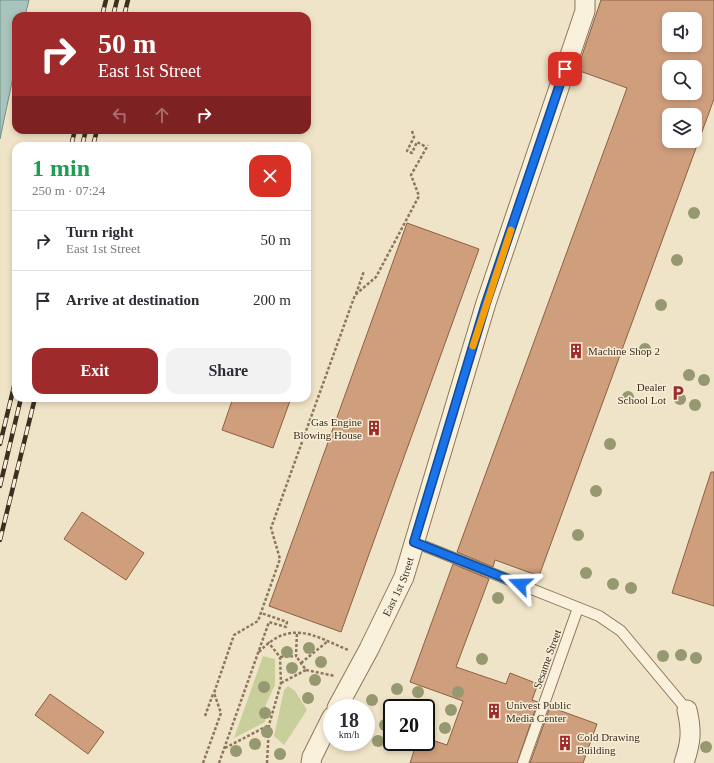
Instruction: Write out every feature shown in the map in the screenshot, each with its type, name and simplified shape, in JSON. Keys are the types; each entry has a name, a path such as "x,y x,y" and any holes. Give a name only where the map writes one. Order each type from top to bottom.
{"street":[{"name":"East 1st Street","path":"342,699 369,649 404,577 486,303 585,10 585,0"},
{"path":"684,763 690,746 691,729 687,710"},
{"path":"311,763 312,757 323,735"}],"lane":[{"path":"414,542 599,616 621,631 687,710"},
{"name":"Sesame Street","path":"523,763 578,608"}],"path":[{"path":"355,295 376,277 419,196 411,175 427,146 417,142 412,153 407,151 414,137 412,131"},
{"path":"206,716 234,635 258,621 280,559 271,528 364,271"},
{"path":"219,763 269,622 286,627 287,622 261,612"},
{"path":"258,654 268,642 276,636 285,633 297,632 328,641 350,650"},
{"path":"297,632 296,656 306,670"},
{"path":"301,663 328,641"},
{"path":"267,763 269,724 281,683 280,657 268,642"},
{"path":"280,657 296,656"},
{"path":"281,683 306,670 335,676"},
{"path":"203,763 220,713 214,694"},
{"path":"224,748 269,724"}],"green space":[{"path":"263,656 275,659 275,685 266,704 265,722 234,738"},
{"path":"288,686 295,691 307,710 284,745 274,736 284,690"}],"water":[{"path":"0,0 29,0 26,12 12,12 12,82 0,139"}],"building":[{"name":"Machine Shop 2","path":"601,0 714,0 714,99 702,132 702,108 662,108 662,148 696,148 539,576 495,560 493,567 457,552 627,88 577,70"},
{"name":"Gas Engine Blowing House","path":"407,223 479,249 341,632 269,606"},
{"path":"232,402 290,402 273,448 222,430"},
{"path":"711,472 714,472 714,606 672,593"},
{"path":"82,512 144,553 126,580 64,539"},
{"path":"453,564 489,579 456,667 506,684 510,673 538,684 532,700 538,702 517,763 410,763 414,751 435,751 435,741 447,745 463,701 410,682"},
{"path":"50,694 104,732 88,754 35,715"},
{"name":"Cold Drawing Building","path":"550,707 597,724 583,763 530,763"}],"railway":[{"path":"103,12 106,0"},
{"path":"114,12 117,0"},
{"path":"125,12 128,0"},
{"path":"72,142 74,134"},
{"path":"83,142 85,134"},
{"path":"94,142 96,134"},
{"path":"0,444 12,394"},
{"path":"0,486 20,402"},
{"path":"0,540 34,402"}],"slow traffic":[{"path":"473,346 511,230"}],"place":[{"name":"Machine Shop 2","path":"576,351"},
{"name":"Dealer School Lot","path":"678,393"},
{"name":"Gas Engine Blowing House","path":"374,428"},
{"name":"Univest Public Media Center","path":"494,711"},
{"name":"Cold Drawing Building","path":"565,743"}],"route":[{"path":"520,584 414,542 486,303 565,69"}]}
